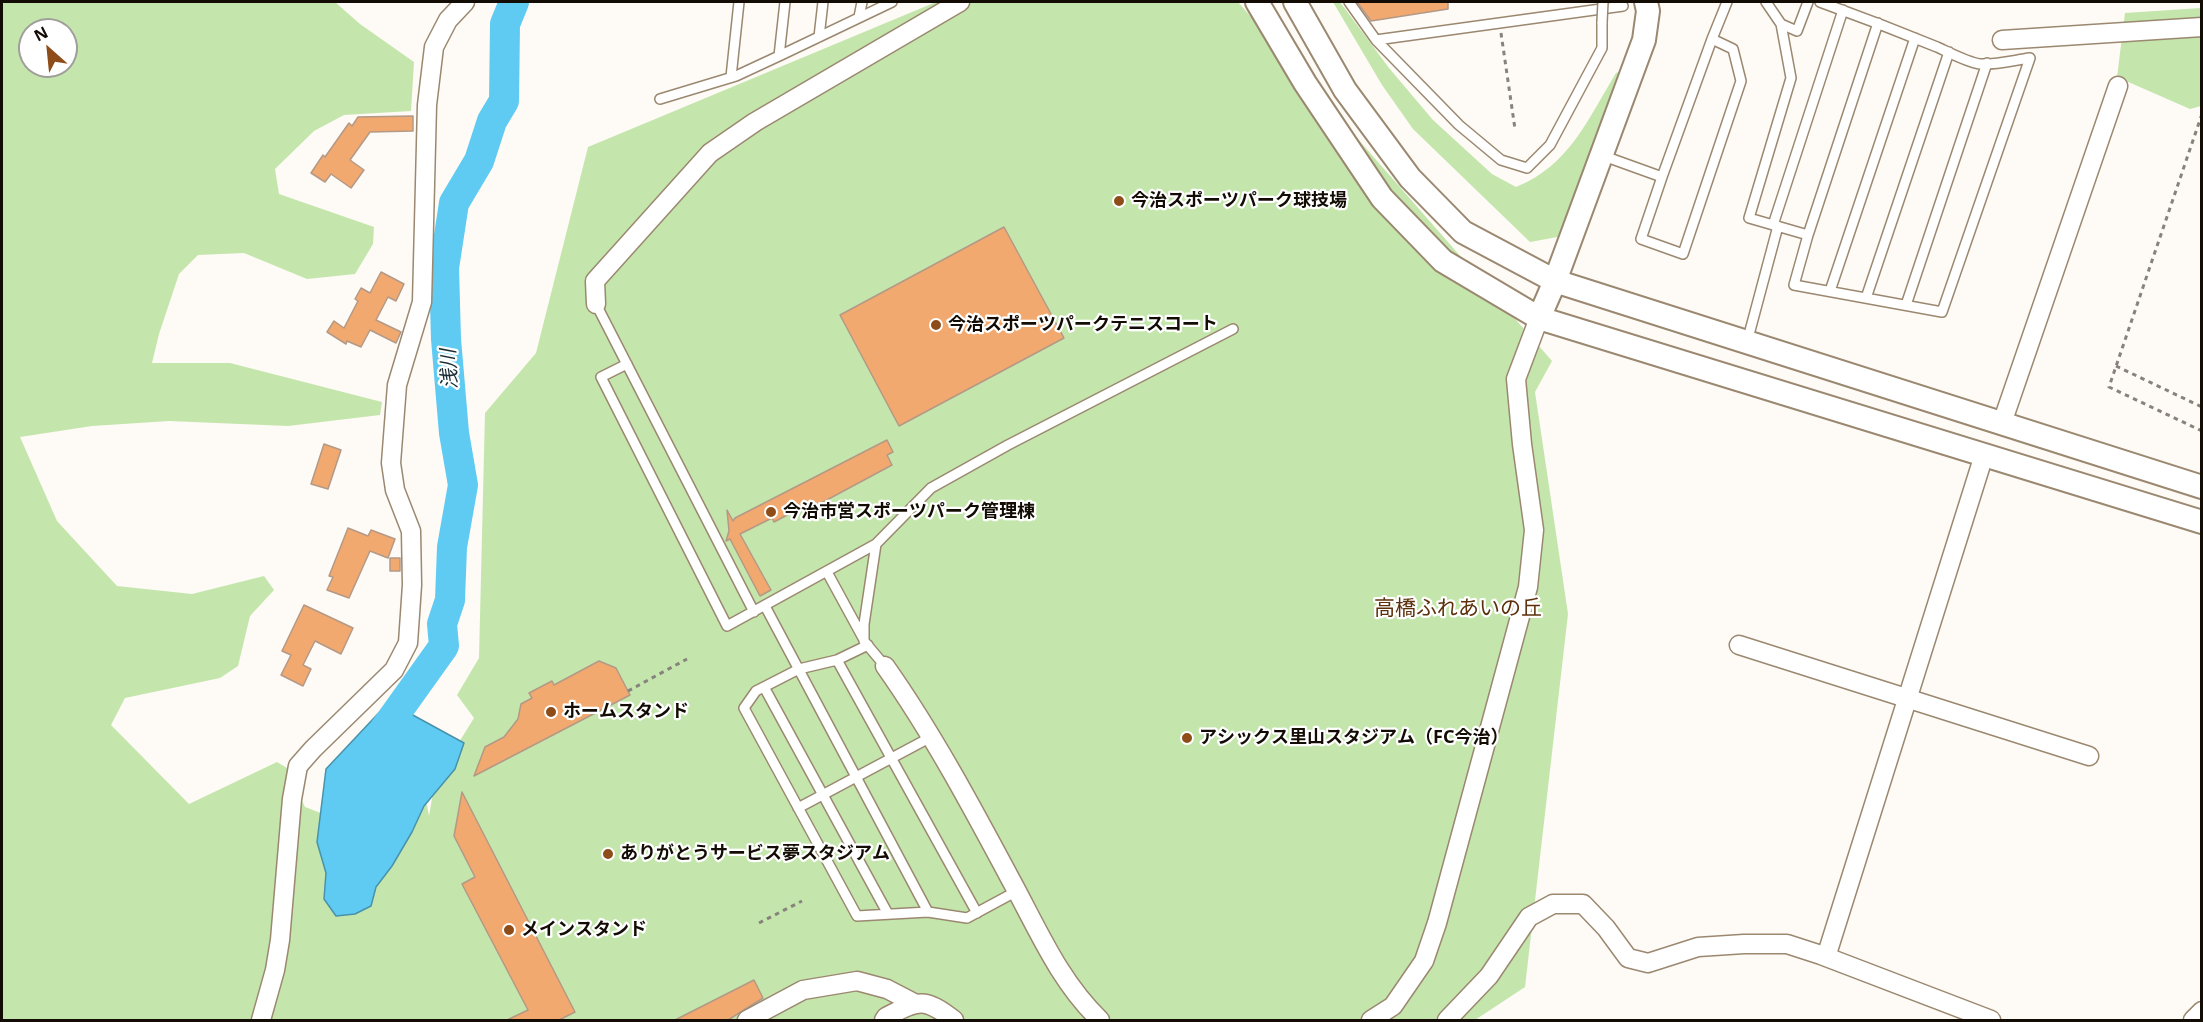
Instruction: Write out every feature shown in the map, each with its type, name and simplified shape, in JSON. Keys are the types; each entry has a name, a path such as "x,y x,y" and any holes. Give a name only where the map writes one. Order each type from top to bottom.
{"street":[{"path":"261,1020 275,970 280,940 292,799 298,766 394,670 408,643 412,585 411,531 394,490 391,463 397,386 422,302 428,105 434,47 448,20 465,2"},
{"path":"596,304 595,281 710,153 755,122 960,2"},
{"path":"1257,2 1305,83 1382,198 1443,261 1539,318 2202,522"},
{"path":"1295,2 1345,90 1410,178 1463,232 1555,281 2202,487"},
{"path":"1371,1020 1393,1006 1424,961 1440,912 1528,587 1534,530 1516,379 1555,281 1644,40 1648,11 1646,2"},
{"path":"2002,40 2202,27"},
{"path":"2002,423 2118,86"},
{"path":"1826,957 1984,455"},
{"path":"1739,645 2090,756"},
{"path":"885,666 931,737 1062,975 1100,1020"},
{"path":"1447,1020 1489,976 1529,917 1553,904 1583,904 1606,928 1628,958 1648,963 1698,947 1787,944 1991,1020"},
{"path":"747,1020 803,990 857,981 887,989 914,1002 935,1006 954,1020"},
{"path":"884,1020 914,1002"},
{"path":"2193,1020 2202,1011"}],"lane":[{"path":"731,77 739,2"},
{"path":"779,56 785,2"},
{"path":"819,37 824,2"},
{"path":"859,17 862,2"},
{"path":"660,99 731,77 892,2"},
{"path":"1349,2 1376,40 1459,125 1501,160 1527,168 1550,145 1602,48 1603,2"},
{"path":"1376,40 1646,2"},
{"path":"1712,39 1732,49 1741,81 1683,254 1641,239 1712,39 1727,2"},
{"path":"1766,2 1781,24 1791,78 1749,218 1808,235"},
{"path":"1781,24 1797,30 1808,2"},
{"path":"1820,2 1878,23 1979,64 2030,58 1942,312 1794,285 1808,235 1878,23"},
{"path":"1747,342 1776,225 1843,10"},
{"path":"1830,291 1915,38"},
{"path":"1866,298 1949,52"},
{"path":"1906,305 1987,63"},
{"path":"1601,155 1662,177"},
{"path":"596,304 754,612"},
{"path":"627,364 601,377 727,626 876,544 931,488 1008,445 1233,329"},
{"path":"866,643 864,624 876,544"},
{"path":"827,572 866,643 885,666"},
{"path":"765,606 928,912"},
{"path":"866,643 837,660 799,669 756,691 744,708 857,916 928,912 967,918 1017,891"},
{"path":"837,660 977,913"},
{"path":"764,687 888,914"},
{"path":"798,808 931,737"}],"path":[{"path":"1499,23 1515,129"},
{"path":"2202,114 2109,387 2202,431"},
{"path":"2116,366 2202,407"},
{"path":"628,691 687,659"},
{"path":"759,923 802,902"}],"green space":[{"path":"2,2 335,2 360,24 414,62 411,111 344,115 314,131 275,169 279,194 374,227 373,244 355,274 307,279 244,253 198,255 179,274 152,363 230,363 382,402 380,415 288,426 169,421 92,426 20,437 57,521 117,586 192,594 264,576 274,590 250,616 238,666 220,678 125,698 111,725 189,804 277,762 287,768 305,807 334,818 418,758 429,816 435,781 474,718 457,695 479,658 485,413 536,353 588,147 936,2 1238,2 1552,361 1535,392 1568,614 1525,987 1475,1020 2,1020"},
{"path":"1333,2 1340,2 1389,68 1433,120 1492,174 1516,187 1550,167 1564,154 1586,124 1616,73 1629,68 1563,236 1530,242 1413,129 1382,85"},
{"path":"2201,8 2201,106 2190,109 2117,77 2125,13"}],"water":[{"path":"389,702 464,743 455,769 424,806 392,866 376,887 371,906 355,914 336,916 324,899 326,873 317,842 326,769"}],"building":[{"path":"1357,2 1448,2 1448,9 1371,21"},
{"path":"413,116 413,131 370,132 350,160 364,170 351,188 331,174 325,182 311,173 349,123 352,126 358,117"},
{"path":"1004,227 1064,338 899,426 840,315"},
{"path":"381,272 404,284 396,301 388,297 376,320 401,332 396,343 370,330 361,347 347,341 346,344 327,332 334,321 344,328 358,301 355,299 361,288 370,293"},
{"name":"今治市営スポーツパーク管理棟","path":"887,440 893,452 887,455 892,465 810,509 808,504 774,522 772,518 740,534 771,590 760,596 730,539 726,541 729,531 727,510 733,521"},
{"path":"324,444 341,450 328,489 311,484"},
{"path":"348,528 368,536 371,530 395,539 388,558 370,551 349,598 327,590 333,577 329,576"},
{"path":"390,558 400,558 400,571 390,571"},
{"path":"304,605 353,628 341,654 315,641 303,665 311,669 303,686 281,675 291,655 282,651"},
{"path":"599,661 616,668 630,695 474,776 485,747 504,737 518,719 521,704 532,698 529,693 552,681 554,685"},
{"path":"462,792 575,1012 559,1020 507,1020 528,1010 462,884 475,877 454,836"},
{"path":"754,980 763,998 728,1020 675,1020"}],"waterway":[{"name":"浅川","path":"384,730 444,646 442,624 450,600 452,547 463,485 454,433 446,339 444,268 454,203 479,161 492,121 504,101 505,24 514,2"}],"place":[{"name":"今治スポーツパーク球技場","path":"1119,201"},
{"name":"今治スポーツパークテニスコート","path":"936,325"},
{"name":"今治市営スポーツパーク管理棟","path":"771,512"},
{"name":"ホームスタンド","path":"551,712"},
{"name":"アシックス里山スタジアム（FC今治）","path":"1187,738"},
{"name":"ありがとうサービス夢スタジアム","path":"608,854"},
{"name":"メインスタンド","path":"509,930"}],"district":[{"name":"高橋ふれあいの丘","path":"1458,609"}]}
